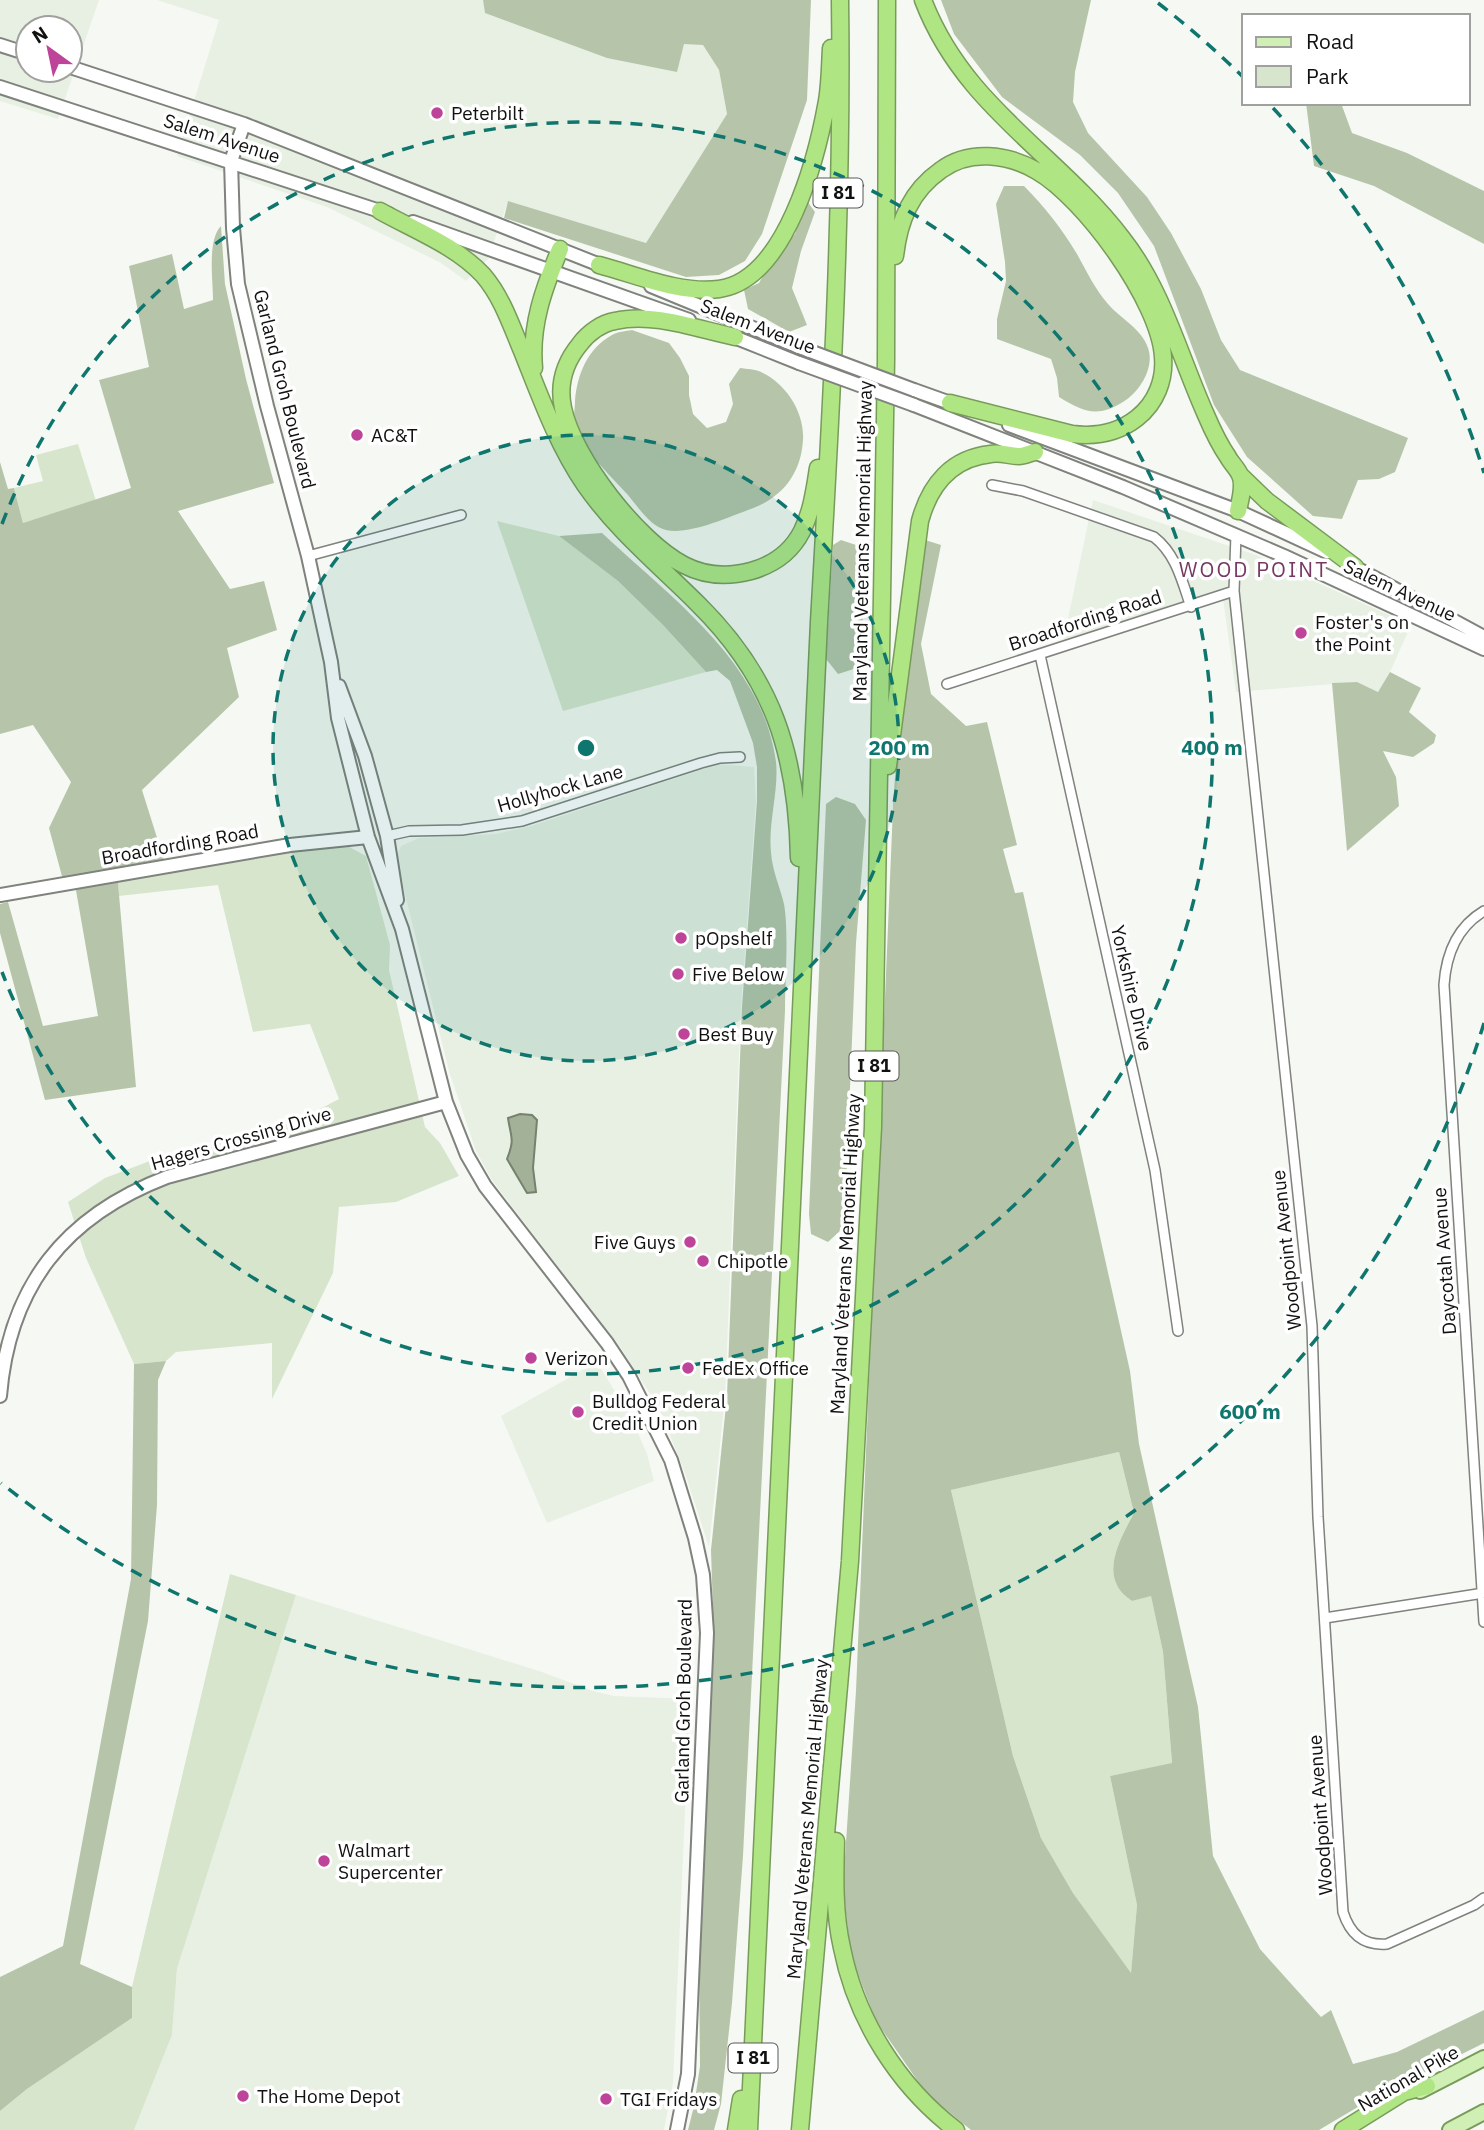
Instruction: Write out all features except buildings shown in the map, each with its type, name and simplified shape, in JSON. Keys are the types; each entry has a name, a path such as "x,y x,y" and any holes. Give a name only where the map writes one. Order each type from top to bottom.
{"highway":[{"path":"599,265 688,289 707,290 737,283 753,275 765,262 789,224 818,144 827,98 838,0"},
{"name":"Maryland Veterans Memorial Highway","path":"748,2130 832,386 841,90 838,0"},
{"name":"Maryland Veterans Memorial Highway","path":"800,2130 850,1561 873,1127 886,359 887,0"},
{"path":"922,0 945,47 980,95 1085,194 1124,240 1162,305 1216,438 1240,475 1266,501 1355,567"},
{"path":"886,359 897,239 907,206 917,192 944,168 977,156 1009,159 1040,172 1096,227 1132,278 1160,338 1164,371 1160,387 1143,413 1131,423 1119,429 1088,436 950,403"},
{"path":"380,211 454,252 483,276 503,305 566,453 597,502 633,543 724,630 746,659 775,715 786,744 796,803 802,1001"},
{"path":"535,384 535,320 560,249"},
{"path":"735,337 649,319 611,321 583,339 567,363 562,379 563,407 567,423 594,473 610,496 649,539 685,566 717,575 736,575 772,562 799,536 808,520 814,497 832,386"},
{"path":"878,859 895,707 924,506 939,480 949,469 962,462 995,453 1019,456 1035,452"},
{"path":"1238,511 1242,488 1240,475"},
{"path":"836,1733 835,1881 841,1946 849,1977 877,2040 897,2071 920,2100 956,2130"},
{"path":"736,2130 757,1986"},
{"path":"1343,2130 1404,2092 1427,2086"}],"main road":[{"name":"National Pike","path":"1356,2130 1427,2086 1482,2060"},
{"path":"1450,2130 1484,2112"}],"street":[{"name":"Salem Avenue","path":"84,72 244,124 799,347 1238,511 1355,567 1484,637"},
{"name":"Salem Avenue","path":"0,87 380,211 735,337 1035,452 1236,535 1484,649"},
{"name":"Garland Groh Boulevard","path":"244,124 231,161 238,284 267,407 308,556 331,662 338,718 368,837 402,929"},
{"path":"992,485 1023,491 1154,537 1175,561 1191,607"},
{"path":"1236,535 1238,511"},
{"path":"308,556 461,515"},
{"name":"Woodpoint Avenue","path":"1236,535 1234,591 1312,1326 1318,1517 1343,1912 1354,1935 1377,1945 1400,1940 1484,1898"},
{"name":"Broadfording Road","path":"947,684 1234,591"},
{"name":"Yorkshire Drive","path":"1040,655 1155,1170 1178,1331"},
{"name":"Garland Groh Boulevard","path":"331,662 365,756 387,836 402,929 446,1102 467,1155 485,1186 607,1343 629,1377 671,1460 692,1527 703,1575 707,1633 688,2074 677,2130"},
{"path":"365,756 368,837 396,889"},
{"name":"Hollyhock Lane","path":"387,836 409,831 462,830 522,821 701,763 740,757"},
{"name":"Broadfording Road","path":"0,895 290,845 368,837"},
{"name":"Daycotah Avenue","path":"1484,911 1467,924 1451,949 1444,985 1484,1622"},
{"name":"Hagers Crossing Drive","path":"0,1396 8,1341 18,1312 33,1283 61,1245 106,1205 134,1189 167,1177 446,1102"},
{"path":"1325,1618 1483,1593"}],"shaded area":[{"path":"0,0 99,0 84,44 84,14 14,14 14,84 70,84 58,119 0,101"},
{"path":"157,0 483,0 485,13 703,45 719,70 727,115 646,243 508,201 488,259 466,281 441,263 327,207 177,156 219,20"},
{"path":"483,0 811,0 807,100 762,234 745,261 719,275 686,277 504,218 508,201 646,243 727,114 719,70 703,45 684,44 677,72 607,58 485,13"},
{"path":"941,0 1091,0 1075,72 1073,102 1088,133 1147,197 1171,233 1201,289 1221,340 1240,370 1408,438 1395,472 1379,479 1358,480 1342,519 1313,516 1247,457 1214,405 1154,246 1118,193 1080,155 1002,97 954,34"},
{"path":"1306,105 1342,105 1352,133 1407,153 1484,191 1484,244 1374,186 1314,166"},
{"path":"1004,186 1024,186 1039,202 1077,254 1103,298 1145,341 1150,355 1148,371 1135,392 1114,407 1091,411 1059,397 1051,359 997,339 997,319 1006,281 996,204"},
{"path":"807,201 815,212 801,251 792,288 807,325 789,332 748,309 744,290 759,283 769,265 795,234"},
{"path":"221,226 225,284 246,379 274,483 178,511 230,589 264,581 277,630 227,648 239,697 142,790 165,863 117,872 136,1087 45,1100 0,933 0,904 8,902 43,1026 98,1016 74,879 63,880 49,828 71,782 33,725 0,734 0,462 8,489 14,488 23,523 131,488 99,380 149,367 129,266 172,254 184,309 213,300 212,250"},
{"path":"632,330 669,343 689,376 693,414 707,428 726,422 733,404 729,384 740,368 761,372 786,391 801,420 803,440 793,475 779,492 760,505 707,525 685,530 660,528 645,516 590,453 574,418 578,382 590,355 612,335"},
{"path":"1093,500 1256,555 1411,625 1378,692 1357,682 1236,692 1222,591 1063,642"},
{"path":"602,533 684,607 733,662 753,693 768,726 776,762 770,841 773,865 784,904 787,942 785,1011 743,1856 732,2003 721,2104 714,2130 688,2130 700,2066 699,1963 713,1612 711,1550 727,1396 742,1007 757,801 757,767 753,743 730,681 717,670 706,672 618,581 559,536"},
{"path":"922,539 941,545 921,644 931,694 966,726 987,722 1017,845 1003,849 1015,893 1023,892 1130,1371 1139,1444 1198,1707 1213,1856 1260,1949 1321,2017 1331,2010 1353,2064 1397,2052 1484,2010 1484,2043 1368,2101 1319,2130 971,2130 926,2093 876,2021 851,1956 843,1888 856,1691 893,807 900,702","holes":["1119,1452 1134,1513 1122,1535 1113,1571 1121,1592 1132,1601 1151,1596 1163,1652 1172,1763 1110,1776 1137,1905 1131,1973 1073,1893 1041,1838 1013,1756 951,1490"]},
{"path":"841,540 862,547 863,650 857,668 838,674 826,659 833,545"},
{"path":"1390,672 1421,688 1409,712 1436,735 1434,743 1413,757 1383,751 1396,777 1399,806 1347,851 1332,683 1357,682 1378,692"},
{"path":"718,764 754,767 756,801 741,1006 725,1398 709,1547 684,1470 659,1408 621,1348 492,1180 476,1151 449,1071 396,858 401,846 419,838 496,834 531,826"},
{"path":"836,797 855,804 866,820 856,943 845,1210 842,1229 828,1242 811,1234 809,1214 826,804"},
{"path":"520,1114 532,1115 537,1120 533,1168 536,1192 527,1193 507,1159 512,1143 508,1118"},
{"path":"166,1361 158,1380 157,1505 148,1621 80,1964 132,1987 132,2018 27,2089 0,2111 0,1977 63,1946 131,1579 134,1364"},
{"path":"597,1362 632,1419 647,1454 654,1481 547,1523 501,1416"},
{"path":"296,1595 542,1672 593,1691 614,1696 690,1699 673,2083 664,2130 134,2130 172,2035 177,1969"}],"green space":[{"path":"78,444 96,501 23,523 14,488 43,481 36,455"},
{"path":"497,521 559,536 618,581 706,672 563,711"},
{"path":"331,837 366,856 390,945 389,970 425,1127 440,1143 459,1176 396,1202 339,1207 333,1273 272,1399 272,1343 176,1352 166,1361 134,1364 86,1258 68,1202 105,1178 155,1159 297,1121 339,1099 310,1024 253,1032 218,885 119,896 117,872"},
{"path":"1119,1452 1134,1513 1122,1535 1113,1571 1121,1592 1132,1601 1151,1595 1163,1652 1172,1764 1110,1776 1137,1905 1131,1974 1073,1893 1041,1838 1013,1756 951,1490"},
{"path":"230,1574 296,1595 177,1969 172,2035 134,2130 0,2130 0,2111 27,2089 132,2018 132,1987"}],"place":[{"name":"Peterbilt","path":"437,113"},
{"name":"AC&T","path":"357,435"},
{"name":"Foster's on the Point","path":"1301,633"},
{"name":"pOpshelf","path":"681,938"},
{"name":"Five Below","path":"678,974"},
{"name":"Best Buy","path":"684,1034"},
{"name":"Five Guys","path":"690,1242"},
{"name":"Chipotle","path":"703,1261"},
{"name":"Verizon","path":"531,1358"},
{"name":"FedEx Office","path":"688,1368"},
{"name":"Bulldog Federal Credit Union","path":"578,1412"},
{"name":"Walmart Supercenter","path":"324,1861"},
{"name":"The Home Depot","path":"243,2096"},
{"name":"TGI Fridays","path":"606,2099"}],"district":[{"name":"WOOD POINT","path":"1254,570"}]}
